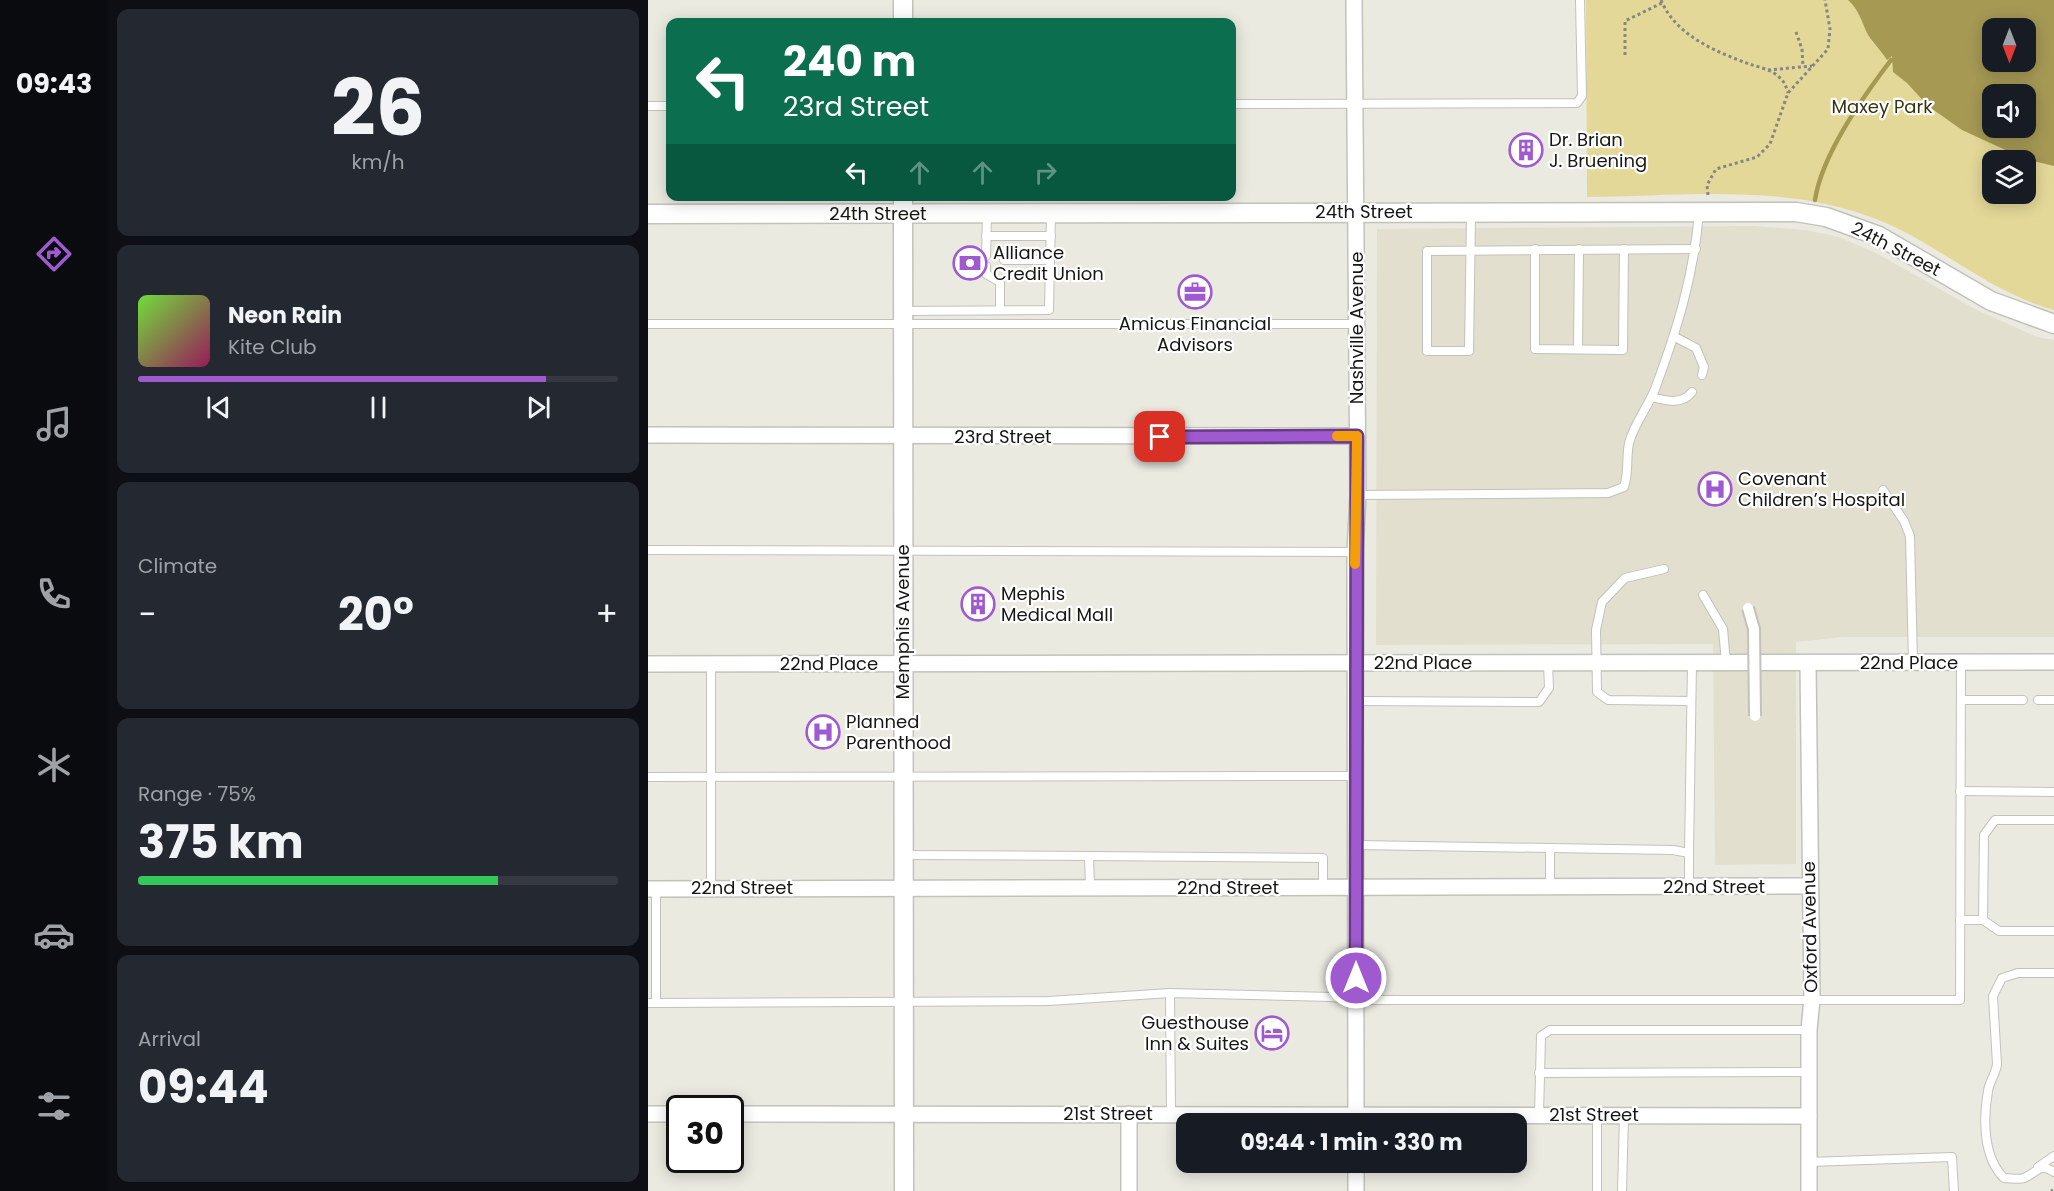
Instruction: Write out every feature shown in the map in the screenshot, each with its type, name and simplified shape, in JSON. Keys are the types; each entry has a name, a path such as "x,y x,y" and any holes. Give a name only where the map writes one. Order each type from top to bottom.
{"street":[{"path":"903,0 903,18"},
{"name":"Nashville Avenue","path":"1354,0 1358,495 1355,552 1356,1113"},
{"name":"24th Street","path":"648,214 903,205 987,214 1356,211 1471,214 1704,203 1796,212 1851,225 1879,236 1991,301 2054,324"},
{"name":"Memphis Avenue","path":"903,205 904,1191"},
{"name":"23rd Street","path":"648,435 1357,436"},
{"path":"1748,608 1754,629 1755,716"},
{"name":"22nd Place","path":"648,664 2054,662"},
{"name":"Oxford Avenue","path":"1808,663 1808,886 1812,999 1809,1030 1809,1191"},
{"name":"22nd Street","path":"652,888 1808,886"},
{"path":"648,1114 666,1114"},
{"name":"21st Street","path":"744,1114 1176,1114"},
{"path":"1129,1114 1129,1191"},
{"name":"21st Street","path":"1527,1115 1809,1116"},
{"path":"1356,1173 1356,1191"}],"lane":[{"path":"1236,104 1577,103 1582,96 1580,0"},
{"path":"648,106 666,106"},
{"path":"1358,495 1608,493 1624,488 1629,472 1629,443 1652,397 1675,337 1688,292 1704,203"},
{"path":"986,256 987,214"},
{"path":"903,318 1000,310 1049,310 1051,214"},
{"path":"1471,214 1470,250 1469,351 1427,351 1427,251 1470,250 1535,249 1696,249"},
{"path":"986,236 1051,236"},
{"path":"1535,249 1535,349 1623,350 1624,249"},
{"path":"1578,349 1579,249"},
{"path":"1004,260 1050,260"},
{"path":"986,266 986,274 1000,282 1000,310"},
{"path":"648,324 903,318 1357,324"},
{"path":"1675,337 1696,348 1704,367 1701,375"},
{"path":"1652,397 1678,401 1687,399 1692,392"},
{"path":"1883,490 1904,521 1910,536 1913,663"},
{"path":"648,550 1355,552"},
{"path":"1664,569 1625,578 1602,602 1596,630 1597,692 1608,700 1691,701"},
{"path":"1703,594 1723,629 1726,663"},
{"path":"1355,701 1539,702 1549,688 1548,663"},
{"path":"1689,887 1692,663"},
{"path":"652,888 652,1003 1049,1001 1121,994 1170,993 1332,997 1356,1000 1960,1000 1961,663"},
{"path":"711,664 709,777 711,888"},
{"path":"2038,700 2054,699"},
{"path":"1961,700 2023,700"},
{"path":"648,777 1356,776"},
{"path":"1960,791 2054,792"},
{"path":"1983,920 1984,834 1995,820 2054,820"},
{"path":"1356,845 1673,850 1689,853"},
{"path":"1550,848 1550,887"},
{"path":"903,855 1323,858 1323,888"},
{"path":"1089,856 1090,888"},
{"path":"1960,920 1983,920 1999,931 2054,931"},
{"path":"2054,973 2018,973 2002,978 1994,996 1997,1064 1996,1075 1988,1089 1987,1113 1988,1143 1992,1166 2004,1178 2023,1178 2054,1156"},
{"path":"1170,993 1170,1114"},
{"path":"1539,1115 1541,1036 1550,1030 1809,1030"},
{"path":"1539,1073 1809,1072"},
{"path":"1597,1191 1598,1115"},
{"path":"1622,1191 1624,1115"},
{"path":"1809,1162 1952,1157 1954,1191"},
{"path":"2038,1167 2047,1167 2054,1172"}],"path":[{"path":"1704,203 1707,185 1716,169 1757,157 1770,144 1788,93 1828,50 1830,40 1825,0"},
{"path":"1625,55 1625,21 1662,1 1678,25 1708,47 1778,75 1785,83 1788,93"},
{"path":"1796,32 1802,50 1803,67"},
{"path":"1766,70 1813,66"}],"shaded area":[{"path":"1848,0 2054,0 2054,166 2036,162 2036,150 2005,150 1962,130 1928,106 1907,83 1893,72 1892,56 1887,60 1869,36 1855,8"},
{"name":"Covenant Children’s Hospital","path":"1754,226 1806,230 1839,237 1876,253 1975,309 2037,337 2054,340 2054,637 1842,637 1796,642 1796,864 1715,865 1713,644 1376,645 1377,229"}],"green space":[{"name":"Maxey Park","path":"1586,0 2054,0 2054,310 2007,292 1921,241 1876,219 1806,200 1770,196 1696,194 1587,197"}],"waterway":[{"path":"1815,200 1819,182 1835,145 1856,108 1891,60"}],"slow traffic":[{"path":"1337,436 1357,436 1358,495 1355,564"}],"place":[{"name":"Dr. Brian J. Bruening","path":"1526,150"},
{"name":"Alliance Credit Union","path":"970,263"},
{"name":"Amicus Financial Advisors","path":"1195,292"},
{"name":"Covenant Children’s Hospital","path":"1715,489"},
{"name":"Mephis Medical Mall","path":"978,604"},
{"name":"Planned Parenthood","path":"823,732"},
{"name":"Guesthouse Inn & Suites","path":"1272,1033"}],"route":[{"path":"1160,437 1357,436 1356,978"}]}
